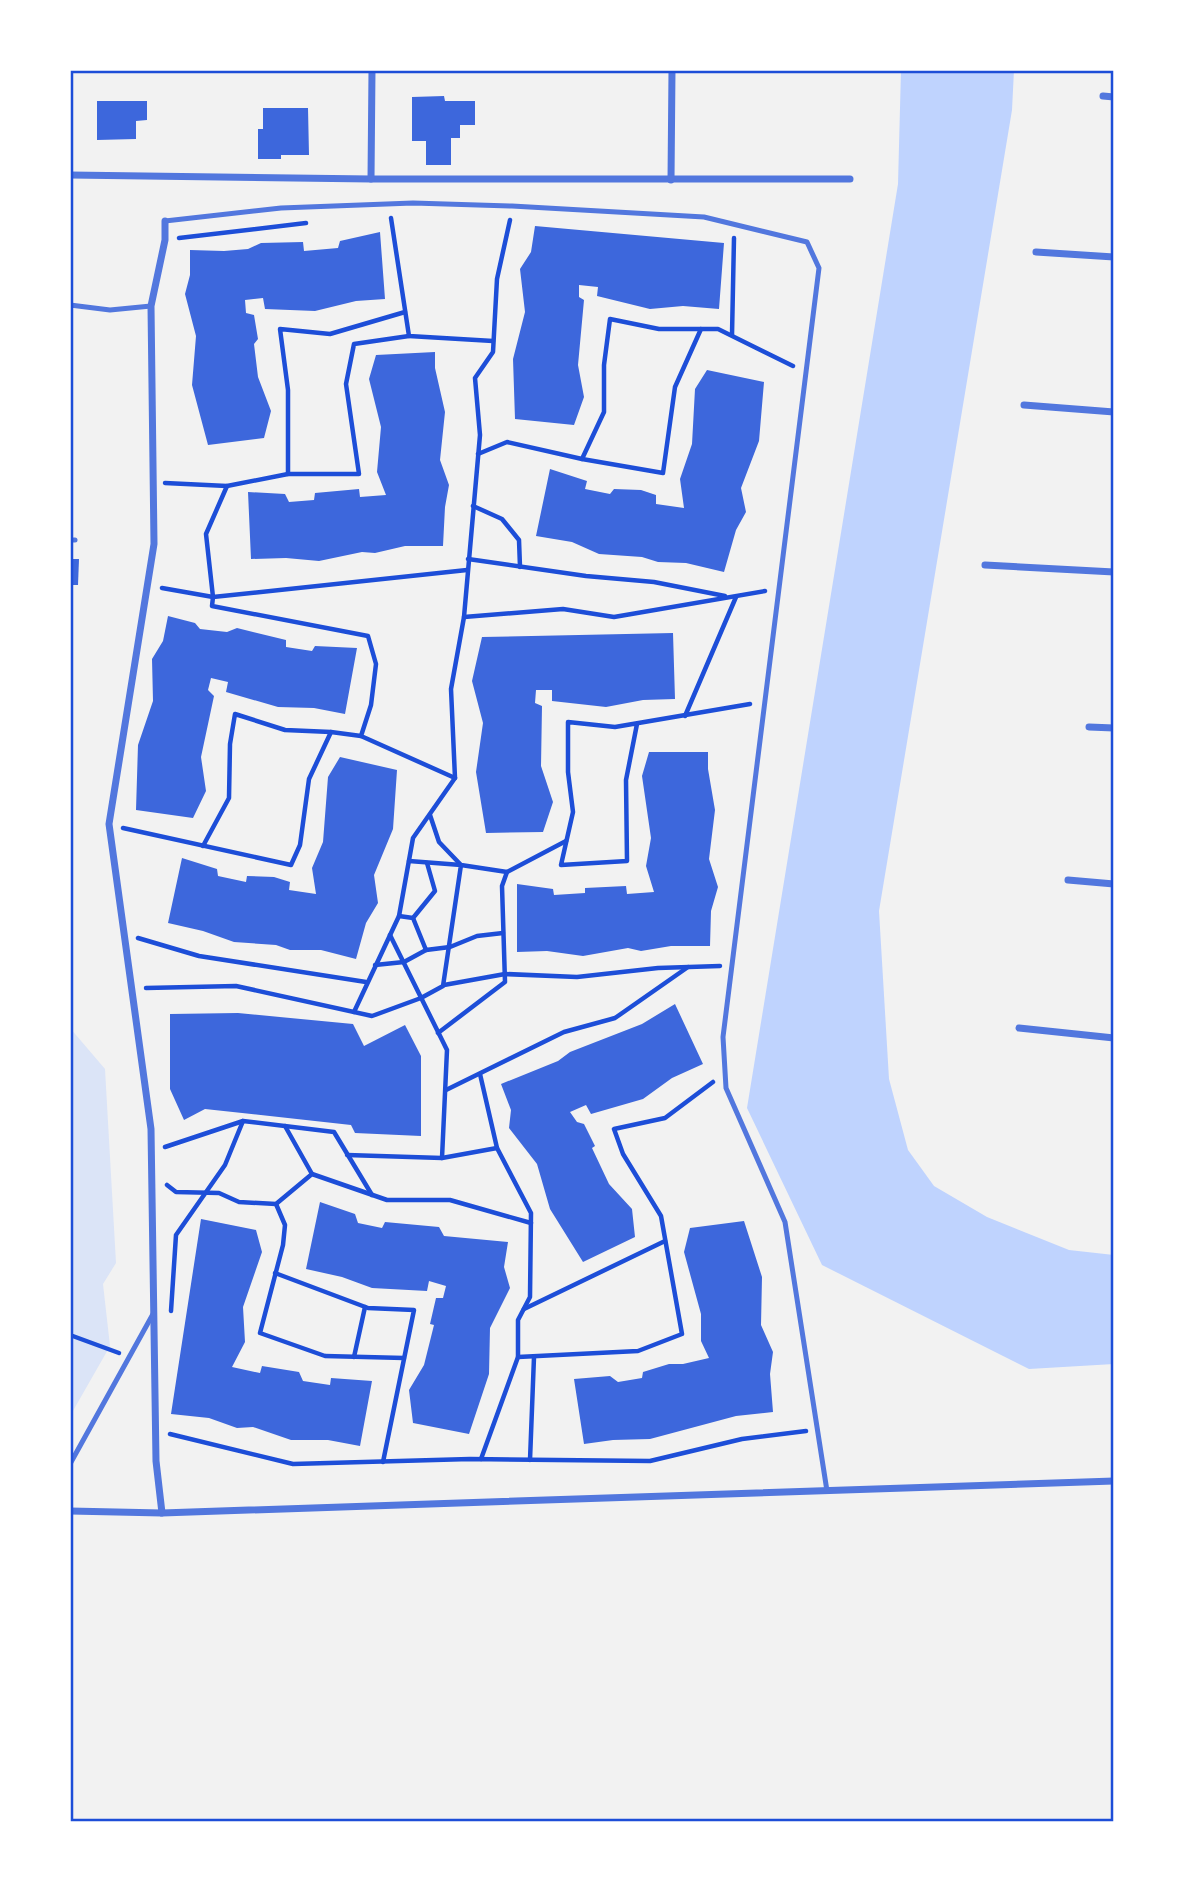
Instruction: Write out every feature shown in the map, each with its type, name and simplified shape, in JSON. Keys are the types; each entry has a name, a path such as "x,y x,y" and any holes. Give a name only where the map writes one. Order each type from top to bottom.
{"street":[{"path":"371,179 372,70"},
{"path":"671,180 672,70"},
{"path":"1103,96 1114,97"},
{"path":"70,175 371,179 850,179"},
{"path":"162,1513 156,1461 151,1129 109,824 154,544 152,306 165,221"},
{"path":"1036,252 1114,257"},
{"path":"1024,405 1114,412"},
{"path":"985,565 1114,572"},
{"path":"1089,727 1114,728"},
{"path":"1068,880 1114,884"},
{"path":"1019,1028 1114,1038"},
{"path":"70,1511 162,1513 1114,1481"}],"lane":[{"path":"165,221 281,208 413,203 512,206 704,217 807,242 820,268 723,1037 726,1087 785,1222 827,1492"},
{"path":"70,305 110,310 152,306"},
{"path":"70,1464 154,1313"}],"path":[{"path":"354,1012 399,916 413,838 455,778 451,689 464,617 480,435 475,378 492,352 497,279 512,206"},
{"path":"391,214 409,337"},
{"path":"732,335 734,236"},
{"path":"288,474 288,390 280,329 330,334 405,312"},
{"path":"582,459 604,412 604,365 610,319 659,329 719,329 806,372"},
{"path":"478,454 507,442 663,473 675,387 701,329"},
{"path":"153,483 227,485 288,474 359,474 346,384 354,344 409,337 493,341"},
{"path":"227,485 206,534 214,597 212,607 368,636 376,664 371,705 361,736"},
{"path":"473,506 502,519 519,540 520,566"},
{"path":"468,559 654,582 729,597"},
{"path":"147,586 214,597 467,570"},
{"path":"464,617 563,609 614,617 779,589"},
{"path":"685,716 736,596"},
{"path":"637,724 626,780 627,861 561,865 573,812 568,772 568,722 615,727 765,702"},
{"path":"203,846 229,798 230,744 235,714 285,730 361,736 455,778"},
{"path":"109,824 291,865 300,845 309,779 331,732"},
{"path":"430,814 439,842 461,865"},
{"path":"409,861 507,872 567,841"},
{"path":"413,918 435,891 427,863"},
{"path":"443,986 461,865"},
{"path":"438,1033 505,982 502,886 507,872"},
{"path":"399,916 413,918"},
{"path":"413,918 426,950"},
{"path":"375,965 404,962 426,950 450,947 477,936 503,933"},
{"path":"124,934 199,956 366,982"},
{"path":"390,934 447,1050 442,1158"},
{"path":"131,988 236,986 372,1016 421,998 443,986 505,974 577,977 657,968 732,966"},
{"path":"446,1090 564,1032 615,1018 689,967"},
{"path":"518,1357 638,1351 682,1334 661,1216 623,1154 614,1129 665,1118 725,1073"},
{"path":"480,1074 497,1148 531,1213 530,1297 519,1320 518,1357 481,1460"},
{"path":"151,1152 243,1121 334,1132 372,1195"},
{"path":"171,1314 176,1235 225,1165 243,1121"},
{"path":"285,1126 312,1174 387,1200 450,1200 531,1223"},
{"path":"165,1147 166,1161"},
{"path":"347,1155 442,1158 497,1148"},
{"path":"166,1174 167,1187 176,1192 219,1194 239,1202 276,1204 312,1174"},
{"path":"276,1204 285,1225 260,1333 325,1356 404,1358"},
{"path":"524,1310 665,1241"},
{"path":"275,1272 365,1307 414,1310 383,1462"},
{"path":"354,1357 365,1307"},
{"path":"70,1335 129,1357"},
{"path":"530,1460 534,1357"},
{"path":"156,1430 293,1464 481,1460 650,1461 742,1439 817,1429"}],"shaded area":[{"path":"70,1028 105,1069 116,1263 103,1284 110,1346 70,1416"}],"water":[{"path":"901,70 1014,70 1012,110 879,911 889,1079 908,1150 934,1186 987,1217 1069,1250 1114,1255 1114,1364 1029,1369 822,1265 747,1108 898,184"}],"building":[{"path":"444,96 445,101 475,101 475,125 460,125 460,138 451,138 451,165 426,165 426,141 412,141 412,97"},
{"path":"97,101 147,101 147,120 136,121 136,139 97,140"},
{"path":"263,108 308,108 309,155 281,155 281,159 258,159 258,129 263,129"},
{"path":"535,226 724,243 719,309 683,306 650,309 597,296 598,287 579,285 579,297 584,300 578,365 584,397 574,425 515,419 513,359 525,312 520,269 531,252"},
{"path":"380,232 385,299 356,301 315,311 265,309 263,298 245,300 246,313 254,315 258,339 254,344 258,377 271,411 264,438 208,445 192,385 196,336 185,294 190,275 190,250 224,251 248,249 261,243 303,242 304,251 338,248 340,241"},
{"path":"435,352 435,368 445,412 440,460 449,485 443,546 405,546 319,561 251,559 248,492 285,494 289,502 314,500 315,493 359,489 360,497 386,495 377,472 381,427 369,379 376,355"},
{"path":"707,370 764,382 759,441 741,488 746,512 736,530 724,572 686,563 599,554 572,542 536,536 550,469 587,481 585,489 610,494 614,489 641,490 656,495 656,504 684,508 680,479 692,444 695,389"},
{"path":"70,559 79,559 78,585 70,585"},
{"path":"168,616 195,623 200,629 227,632 237,628 286,640 286,647 312,651 315,646 357,648 345,714 314,708 278,707 226,692 228,682 211,678 208,690 214,696 201,757 206,791 193,818 136,810 138,745 153,701 152,659 163,641"},
{"path":"673,633 675,699 643,700 606,707 552,701 552,690 536,690 535,703 542,706 541,766 553,802 543,832 486,833 476,772 483,723 472,681 482,637"},
{"path":"649,752 708,752 715,810 709,859 718,887 711,911 710,946 671,946 641,951 628,948 583,956 547,951 517,952 517,884 553,889 554,895 585,893 585,888 626,886 627,894 654,892 646,866 651,838 642,776"},
{"path":"340,757 397,770 393,829 374,875 378,903 366,923 356,959 321,950 290,950 276,945 234,942 168,923 182,858 217,869 218,876 246,882 247,876 274,877 290,882 289,890 316,894 312,868 323,842 328,777"},
{"path":"675,1004 703,1064 672,1078 643,1099 591,1114 586,1105 570,1112 577,1122 584,1124 609,1184 632,1209 635,1237 583,1262 550,1209 537,1164 509,1128 511,1110 501,1084 558,1061 570,1052 642,1024"},
{"path":"238,1013 353,1024 364,1046 405,1025 421,1056 421,1136 355,1133 351,1125 205,1109 184,1120 170,1089 170,1014"},
{"path":"320,1202 355,1214 358,1223 382,1228 385,1222 439,1227 444,1236 508,1242 504,1267 510,1288 490,1328 489,1374 469,1434 413,1423 409,1390 424,1365 434,1325 430,1324 436,1298 443,1298 446,1286 429,1281 427,1291 372,1288 342,1277 306,1269"},
{"path":"201,1219 256,1230 262,1252 243,1307 245,1342 232,1367 260,1373 262,1366 299,1372 303,1381 330,1385 331,1378 372,1381 360,1446 328,1440 291,1440 253,1427 237,1428 209,1418 171,1414"},
{"path":"744,1221 762,1277 761,1325 773,1352 770,1374 773,1412 736,1416 650,1439 584,1444 574,1379 610,1376 618,1382 642,1378 643,1372 669,1364 709,1358 701,1341 701,1314 684,1252 690,1228"}]}
